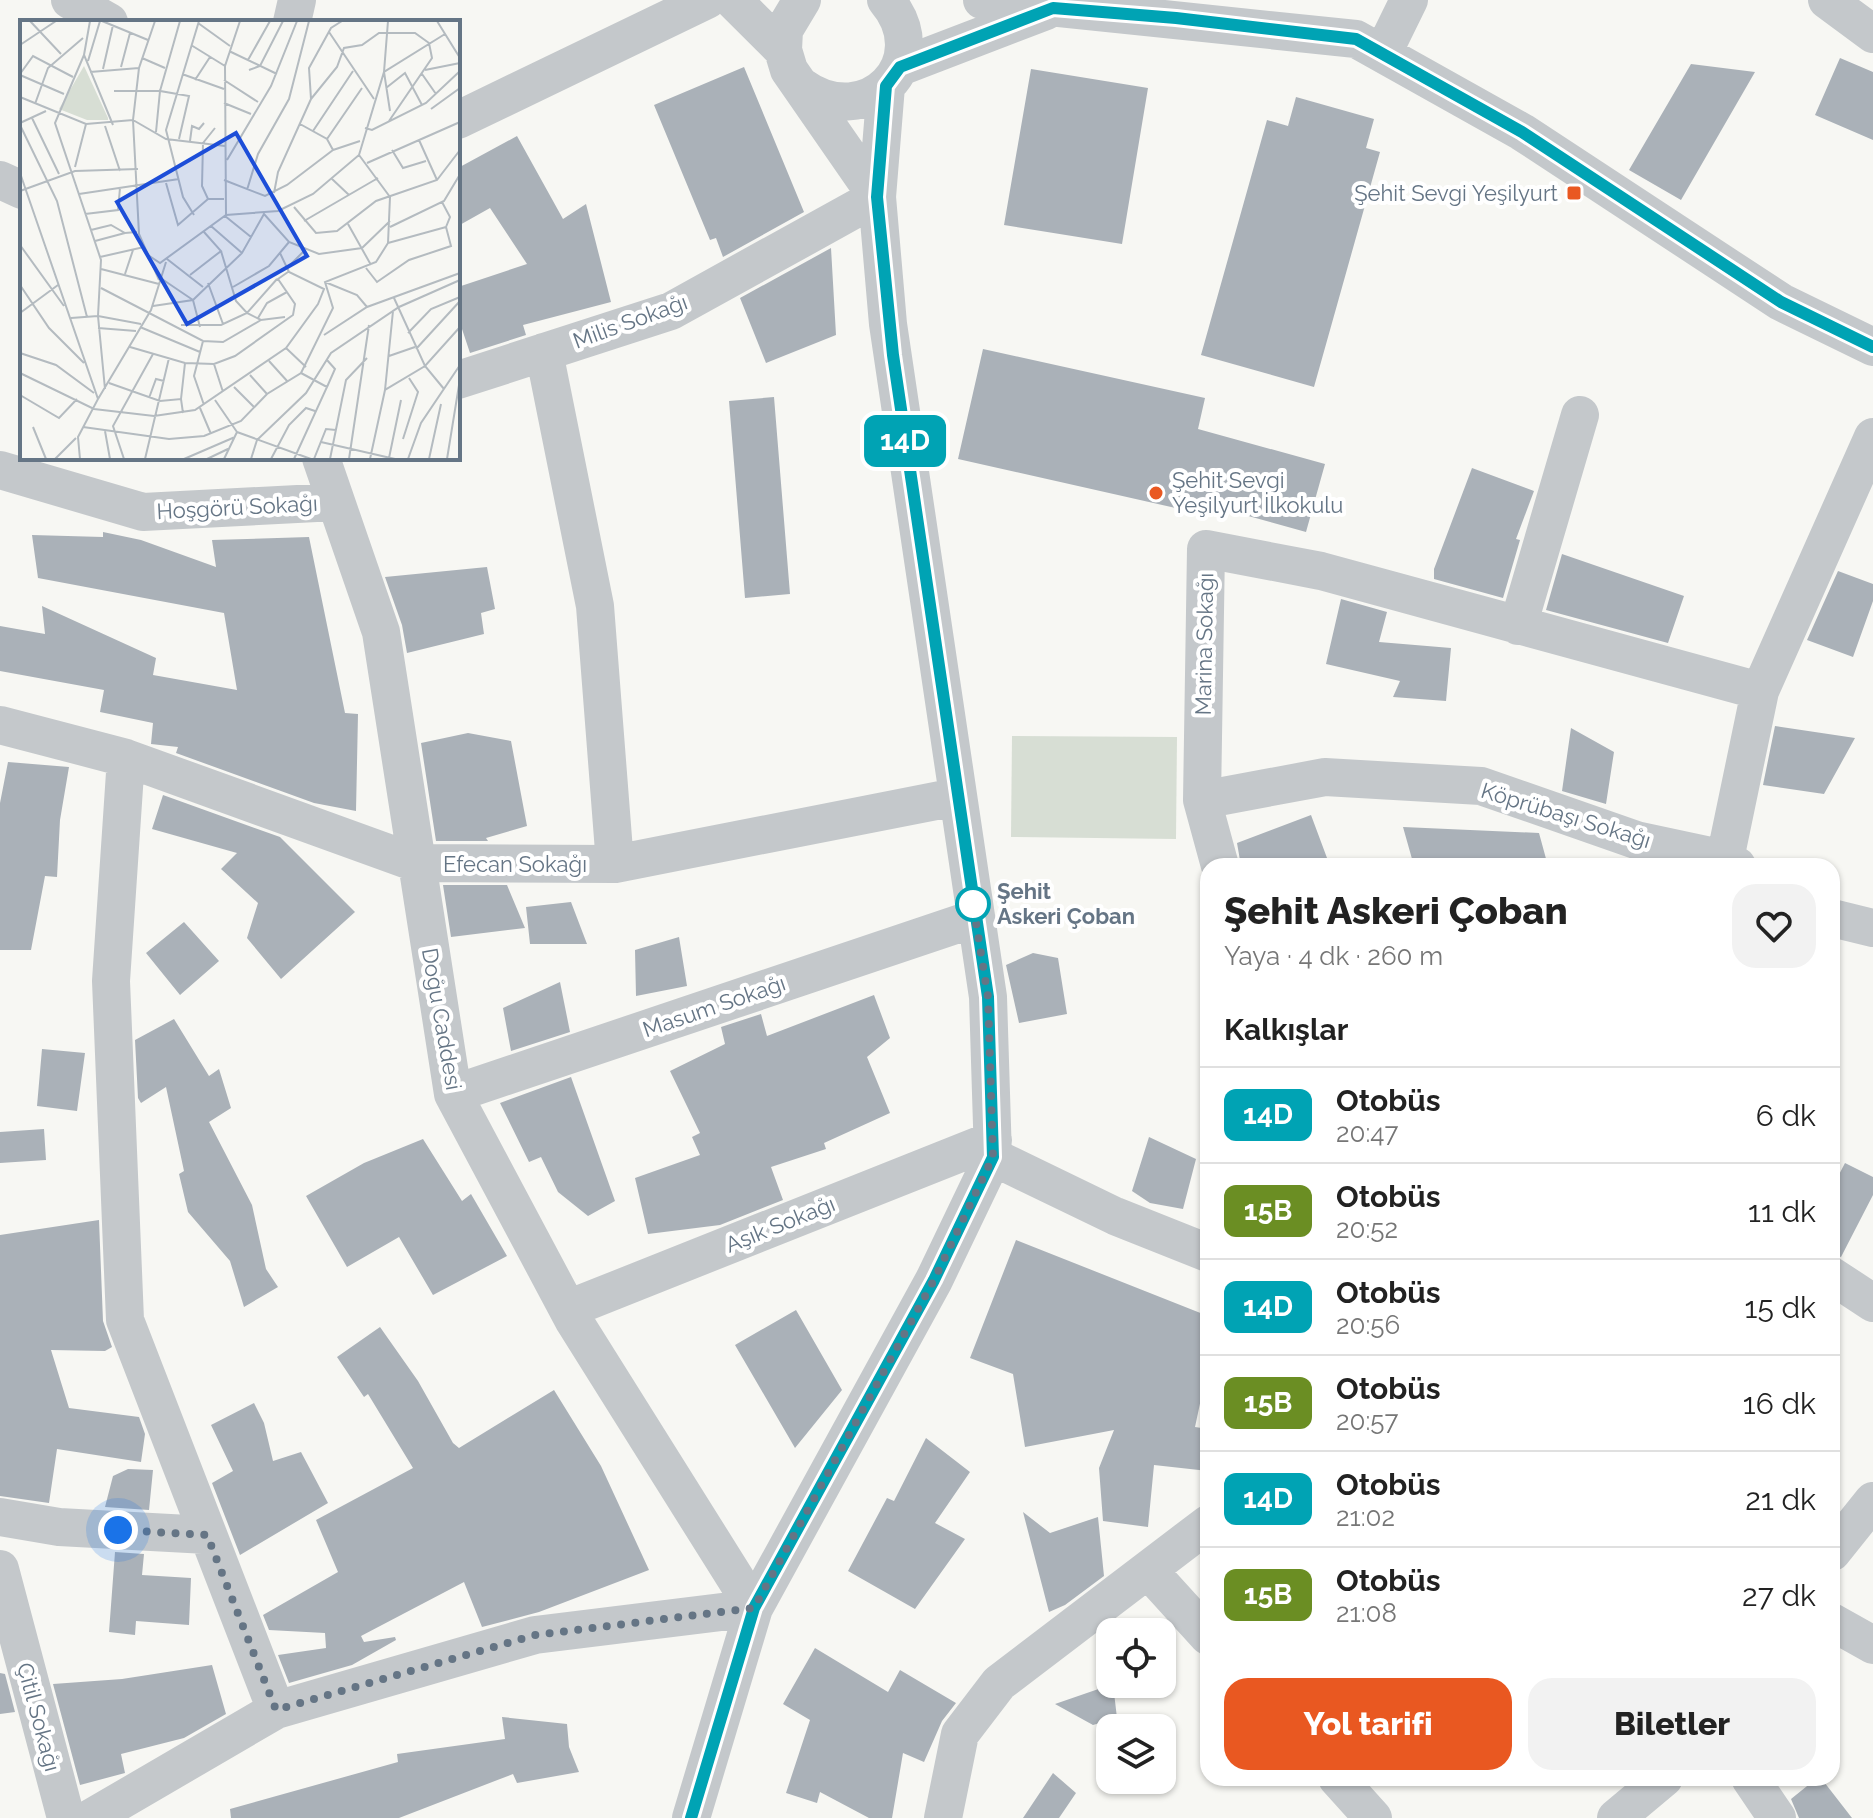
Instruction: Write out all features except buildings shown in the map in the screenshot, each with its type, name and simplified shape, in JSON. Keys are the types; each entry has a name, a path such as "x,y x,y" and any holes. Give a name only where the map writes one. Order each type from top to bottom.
{"street":[{"path":"70,0 105,20"},
{"path":"292,20 297,0"},
{"path":"460,119 707,0"},
{"path":"733,0 783,50"},
{"path":"802,0 784,30 783,50 789,70 877,197"},
{"path":"691,1818 754,1608 934,1280 993,1148 988,997 888,324 877,197 893,76 904,48 903,29 886,0"},
{"path":"982,0 1053,8 1179,9 1356,39 1522,132 1781,302 1873,347"},
{"path":"1383,53 1409,0"},
{"path":"1827,0 1873,34"},
{"path":"801,86 816,97 835,103 872,97 893,76 1053,8"},
{"path":"0,180 20,189"},
{"name":"Milis Sokağı","path":"460,379 671,311 877,197"},
{"path":"544,352 595,606 615,864"},
{"path":"1518,626 1580,415"},
{"path":"1732,858 1760,691 1873,437"},
{"name":"Doğu Caddesi","path":"322,460 381,632 453,1094 568,1309 754,1608"},
{"name":"Hoşgörü Sokağı","path":"0,470 143,512 336,502"},
{"name":"Marina Sokağı","path":"1218,858 1202,800 1206,549 1321,571 1760,691"},
{"name":"Efecan Sokağı","path":"0,725 126,758 416,863 615,864 956,797"},
{"path":"126,758 111,981 125,1320 276,1710"},
{"name":"Köprübaşı Sokağı","path":"1202,800 1325,777 1481,786 1636,840 1710,858"},
{"name":"Masum Sokağı","path":"453,1094 976,918"},
{"path":"1840,920 1873,928"},
{"path":"993,1148 1115,1216 1200,1239"},
{"name":"Aşık Sokağı","path":"568,1309 993,1148"},
{"path":"1840,1281 1873,1303"},
{"path":"1840,1542 1873,1501"},
{"path":"0,1517 59,1527 207,1535"},
{"path":"943,1818 960,1734 999,1683 1200,1530"},
{"name":"Çitil Sokağı","path":"0,1569 66,1818"},
{"path":"1148,1570 1200,1627"},
{"path":"91,1818 276,1710 535,1635 754,1608"},
{"path":"1840,1626 1873,1645"},
{"path":"1344,1786 1373,1818"},
{"path":"1616,1818 1654,1786"},
{"path":"1755,1786 1777,1818"}],"shaded area":[{"path":"1012,736 1177,737 1176,839 1011,837"}],"bus line":[{"name":"14D","path":"691,1818 754,1608 934,1280 993,1157 988,997 888,324 877,197 886,86 900,67 1053,8 1176,18 1356,39 1522,132 1781,302 1873,347"}],"place":[{"name":"Şehit Sevgi Yeşilyurt","path":"1574,193"},
{"name":"Şehit Sevgi Yeşilyurt İlkokulu","path":"1156,493"},
{"name":"Şehit Askeri Çoban","path":"973,904"}],"route":[{"path":"118,1530 207,1535 276,1710 535,1635 754,1608 934,1280 993,1157 988,997 973,904"}]}
